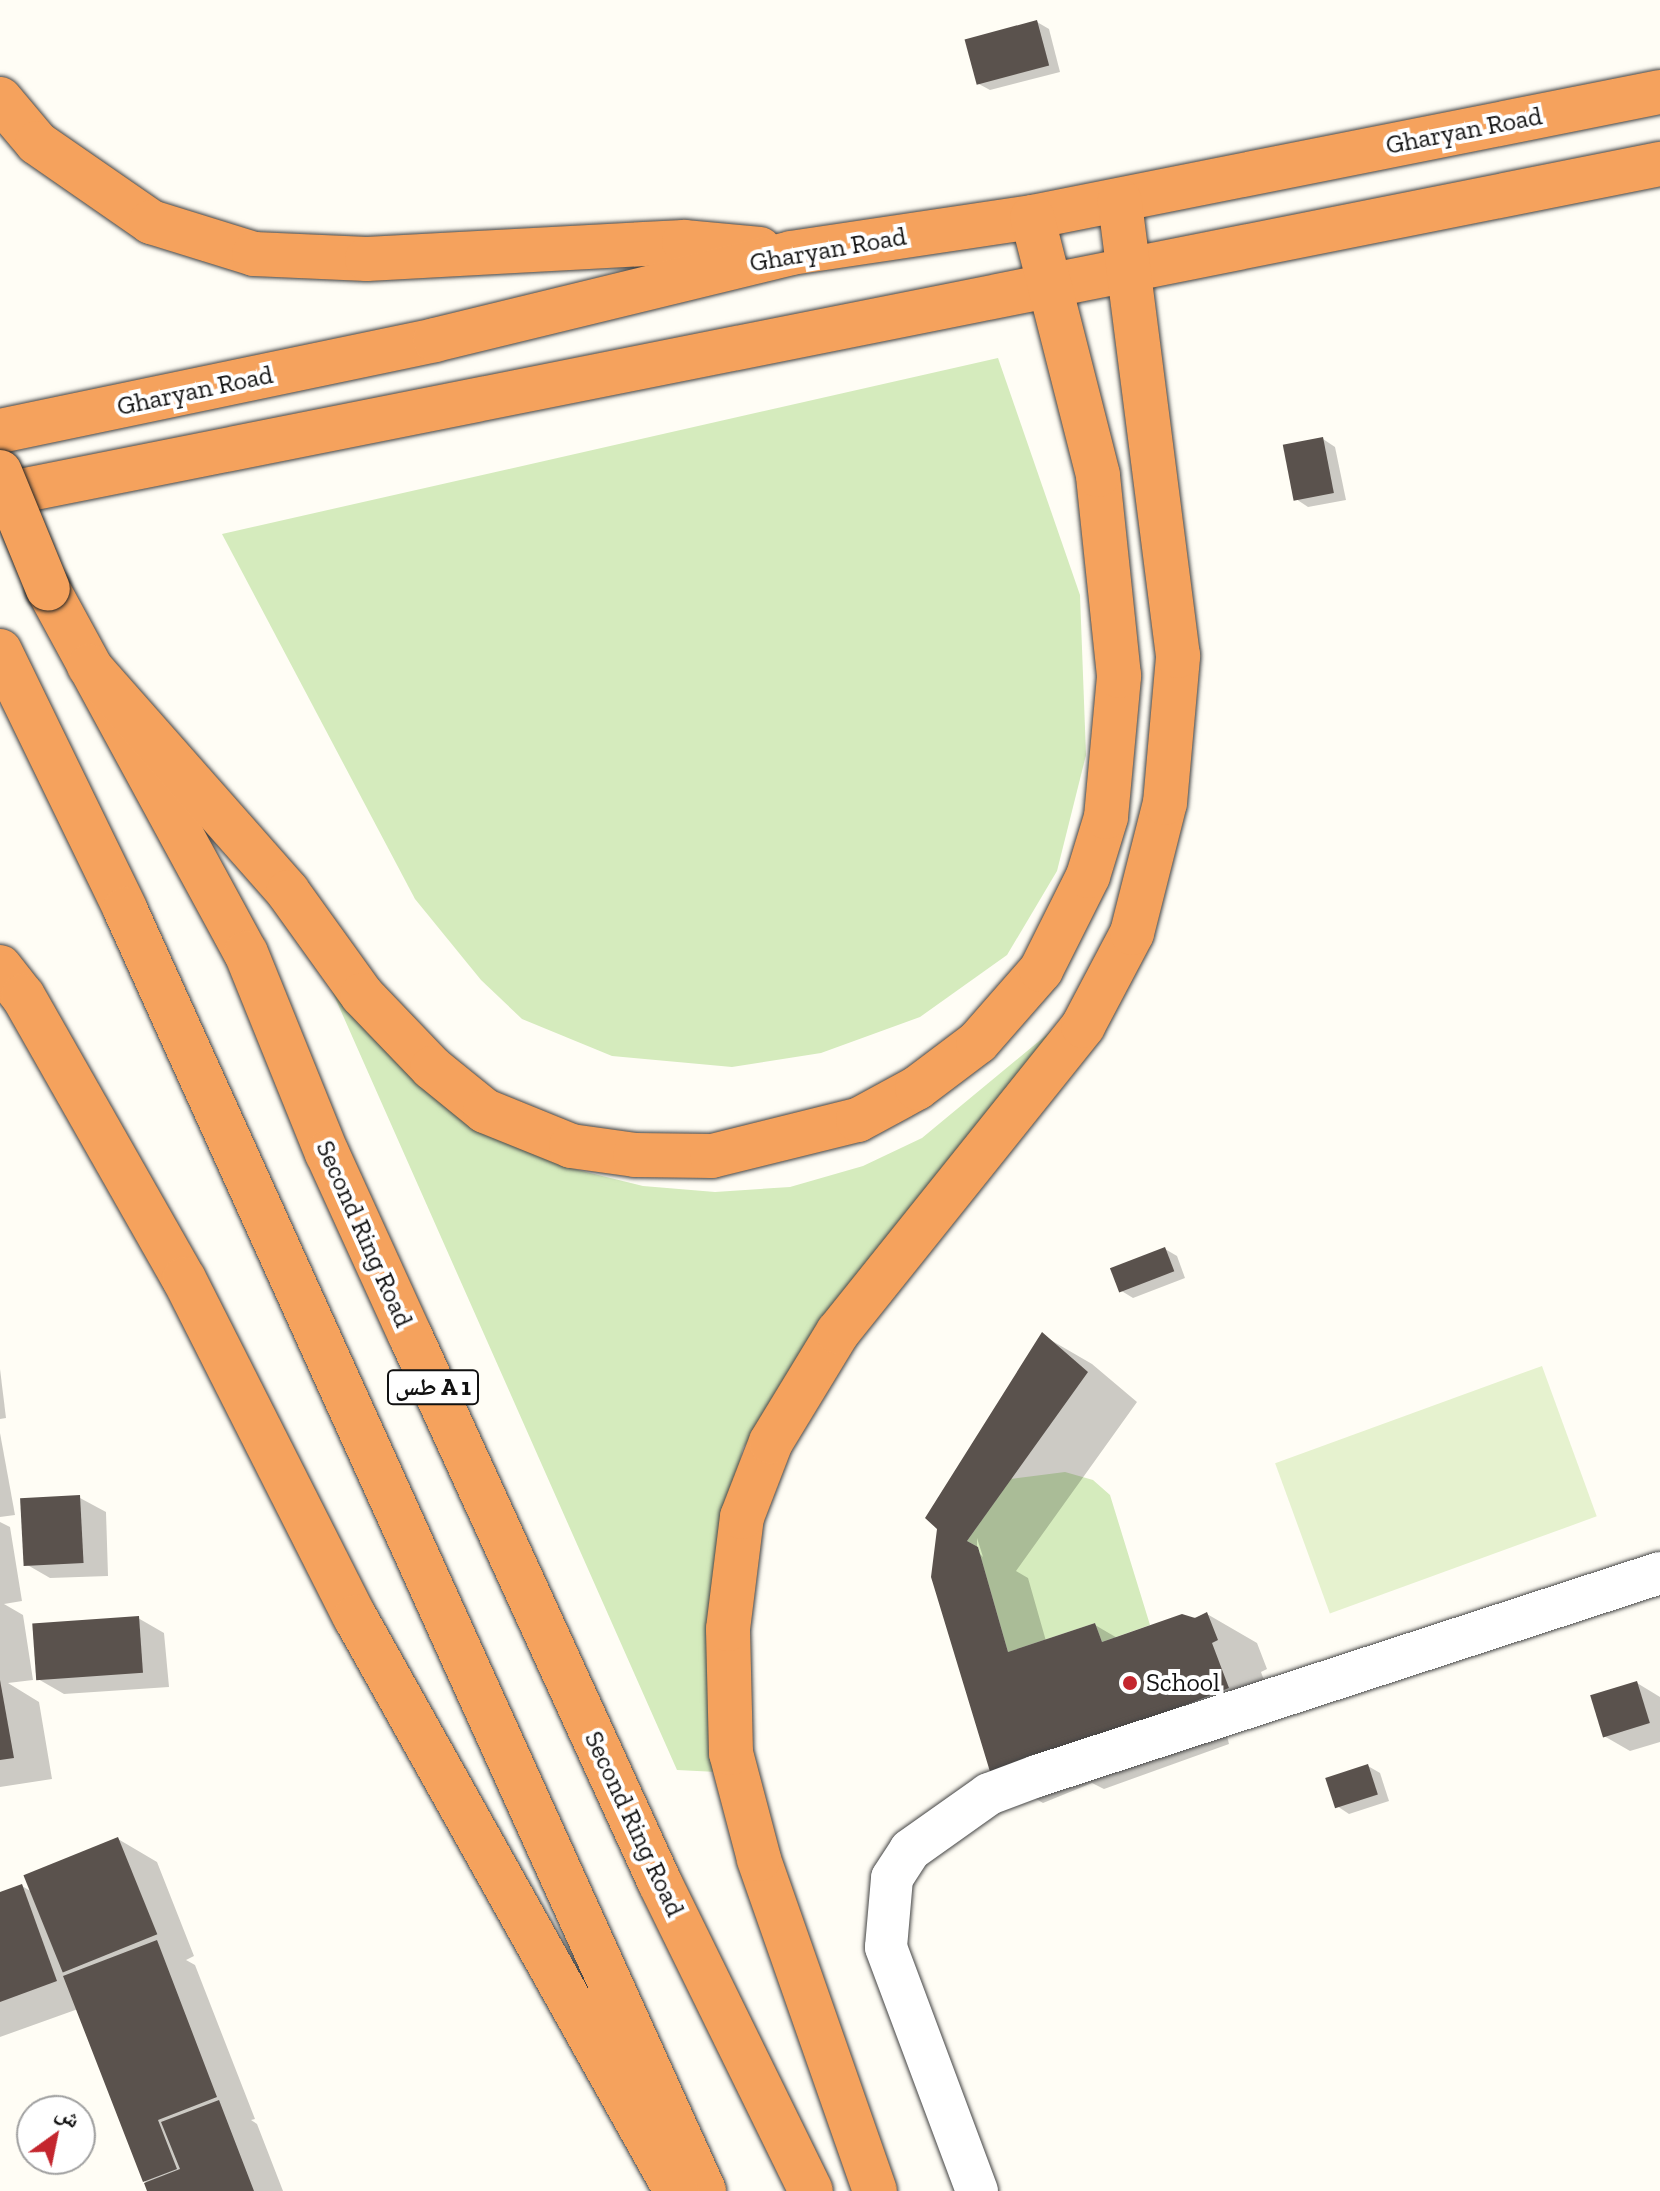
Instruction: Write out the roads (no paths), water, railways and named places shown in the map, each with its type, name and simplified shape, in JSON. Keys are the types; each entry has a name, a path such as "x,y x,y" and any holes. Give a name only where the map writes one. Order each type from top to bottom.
{"highway":[{"name":"Gharyan Road","path":"0,431 435,340 791,253 1120,201 1660,92"},
{"path":"0,99 37,143 151,222 254,254 367,259 684,242 791,253"},
{"path":"0,495 1660,164"},
{"path":"875,2191 759,1859 731,1753 728,1629 742,1517 771,1442 838,1332 1083,1026 1132,933 1165,803 1178,656 1120,201"},
{"path":"89,666 288,892 362,995 432,1068 485,1111 571,1146 635,1155 712,1156 858,1120 917,1088 978,1042 1041,970 1088,876 1106,817 1119,676 1098,475 1047,288 1032,217"},
{"name":"Second Ring Road","path":"0,472 48,589 246,953 403,1321 660,1883 811,2191"},
{"name":"طس A 1","path":"0,651 125,909 704,2191"},
{"path":"0,967 23,996 184,1279 355,1617 676,2191"}],"street":[{"path":"977,2191 886,1947 892,1878 910,1850 989,1794 1660,1573"}],"place":[{"name":"School","path":"1130,1683"}]}
